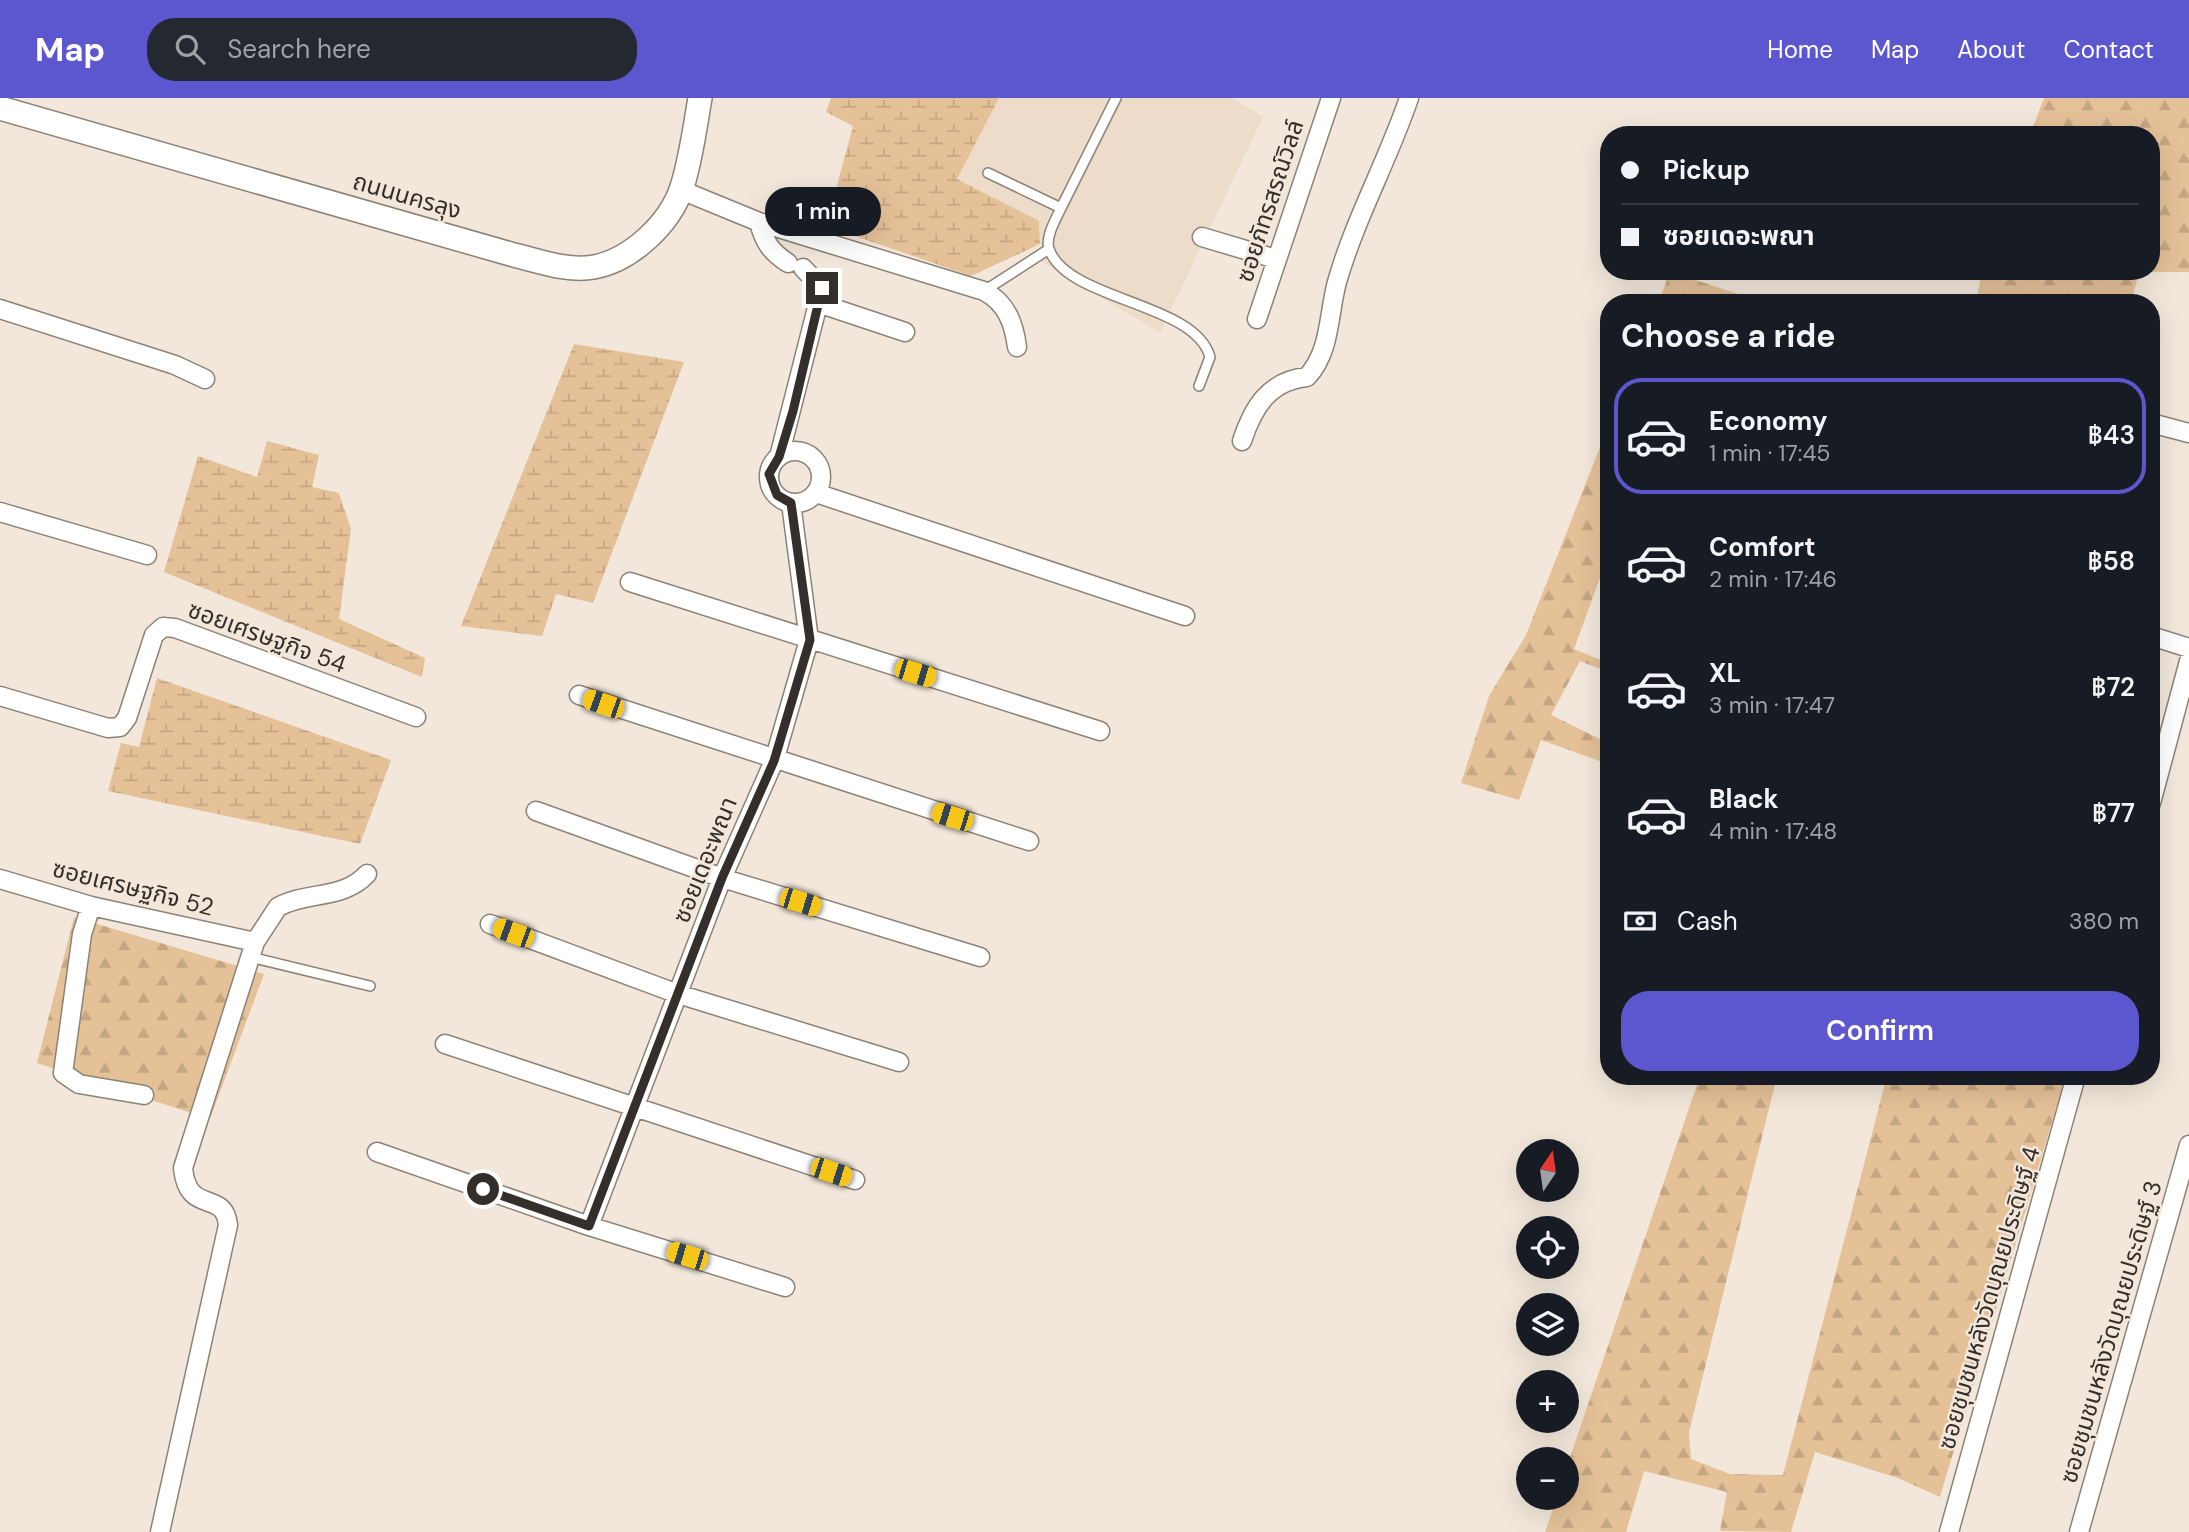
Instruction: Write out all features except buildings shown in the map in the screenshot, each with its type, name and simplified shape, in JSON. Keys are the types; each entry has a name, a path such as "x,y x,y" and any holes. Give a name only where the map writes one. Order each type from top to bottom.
{"street":[{"name":"ถนนนครลุง","path":"0,108 514,255 568,267 593,267 628,254 658,227 681,190 700,98"},
{"name":"ซอยภัทรสรณ์วิลล์","path":"1257,319 1331,98"},
{"path":"1242,441 1253,410 1261,399 1296,378 1307,377 1322,358 1337,283 1409,98"},
{"path":"681,190 759,222 984,291 992,295 1014,322 1017,347"},
{"path":"759,222 771,252 796,266 822,288 779,457"},
{"path":"1202,237 1276,259"},
{"path":"818,303 905,332"},
{"path":"0,309 175,365 205,379"},
{"path":"2160,425 2189,433"},
{"path":"786,452 803,452 817,461 822,477 816,493 805,501 791,503 777,495 770,481 771,467 779,457 786,452"},
{"path":"816,493 1185,616"},
{"name":"ซอยเดอะพณา","path":"589,1226 722,878 774,761 810,640 791,503"},
{"path":"0,512 147,555"},
{"path":"630,582 1100,731"},
{"name":"ซอยเศรษฐกิจ 54","path":"0,695 108,728 120,726 127,718 155,635 163,627 175,628 416,717"},
{"path":"2160,639 2189,648"},
{"path":"2160,769 2189,661"},
{"path":"579,695 774,761 1029,841"},
{"path":"536,810 722,878 980,957"},
{"path":"160,1532 228,1225 227,1214 221,1206 194,1196 185,1186 183,1168 252,950 278,907 342,891 357,885 367,874"},
{"name":"ซอยเศรษฐกิจ 52","path":"0,879 252,950"},
{"path":"91,906 82,934 63,1073 79,1084 144,1095"},
{"path":"490,924 678,994 899,1062"},
{"path":"445,1044 855,1180"},
{"name":"ซอยชุมชนหลังวัดบุณยประดิษฐ์ 4","path":"1950,1532 2074,1085"},
{"name":"ซอยชุมชนหลังวัดบุณยประดิษฐ์ 3","path":"2079,1532 2189,1145"},
{"path":"377,1152 589,1226 785,1287"}],"lane":[{"path":"1116,98 1061,208 1049,237 1049,249 1066,270 1084,282 1179,323 1203,339 1210,357 1199,386"},
{"path":"988,173 1061,208"},
{"path":"984,291 1049,249"},
{"path":"252,950 370,986"}],"shaded area":[{"path":"999,98 1232,98 1263,117 1160,333 1042,262 1039,221 957,179"}],"green space":[{"path":"831,98 999,98 957,179 1039,221 1040,244 971,276 826,226 853,126 826,112"},
{"path":"2044,98 2189,98 2189,272 2160,272 2160,126 2033,126"},
{"path":"1667,280 1695,280 1739,294 1661,294"},
{"path":"1980,280 2137,280 2133,294 1978,294"},
{"path":"574,344 684,362 593,603 556,594 542,636 461,626"},
{"path":"267,441 319,455 312,487 339,493 351,529 339,619 425,658 422,677 164,572 198,456 257,477"},
{"path":"1600,447 1600,578 1574,649 1600,660 1600,669 1580,661 1551,715 1600,739 1600,761 1541,740 1519,800 1461,783 1489,696 1526,635"},
{"path":"157,678 391,760 360,844 108,791 121,743 139,747"},
{"path":"74,917 264,974 210,1119 37,1063"},
{"path":"1697,1085 1775,1085 1689,1432 1691,1459 1730,1474 1783,1475 1885,1085 2063,1085 1940,1497 1898,1478 1815,1452 1791,1532 1720,1531 1727,1492 1644,1471 1626,1532 1545,1532 1553,1510 1579,1510 1579,1447 1574,1447"}],"route":[{"path":"483,1189 589,1226 722,878 774,761 810,640 791,503 783,500 772,489 769,474 774,461 779,457 793,411 822,288"}]}
